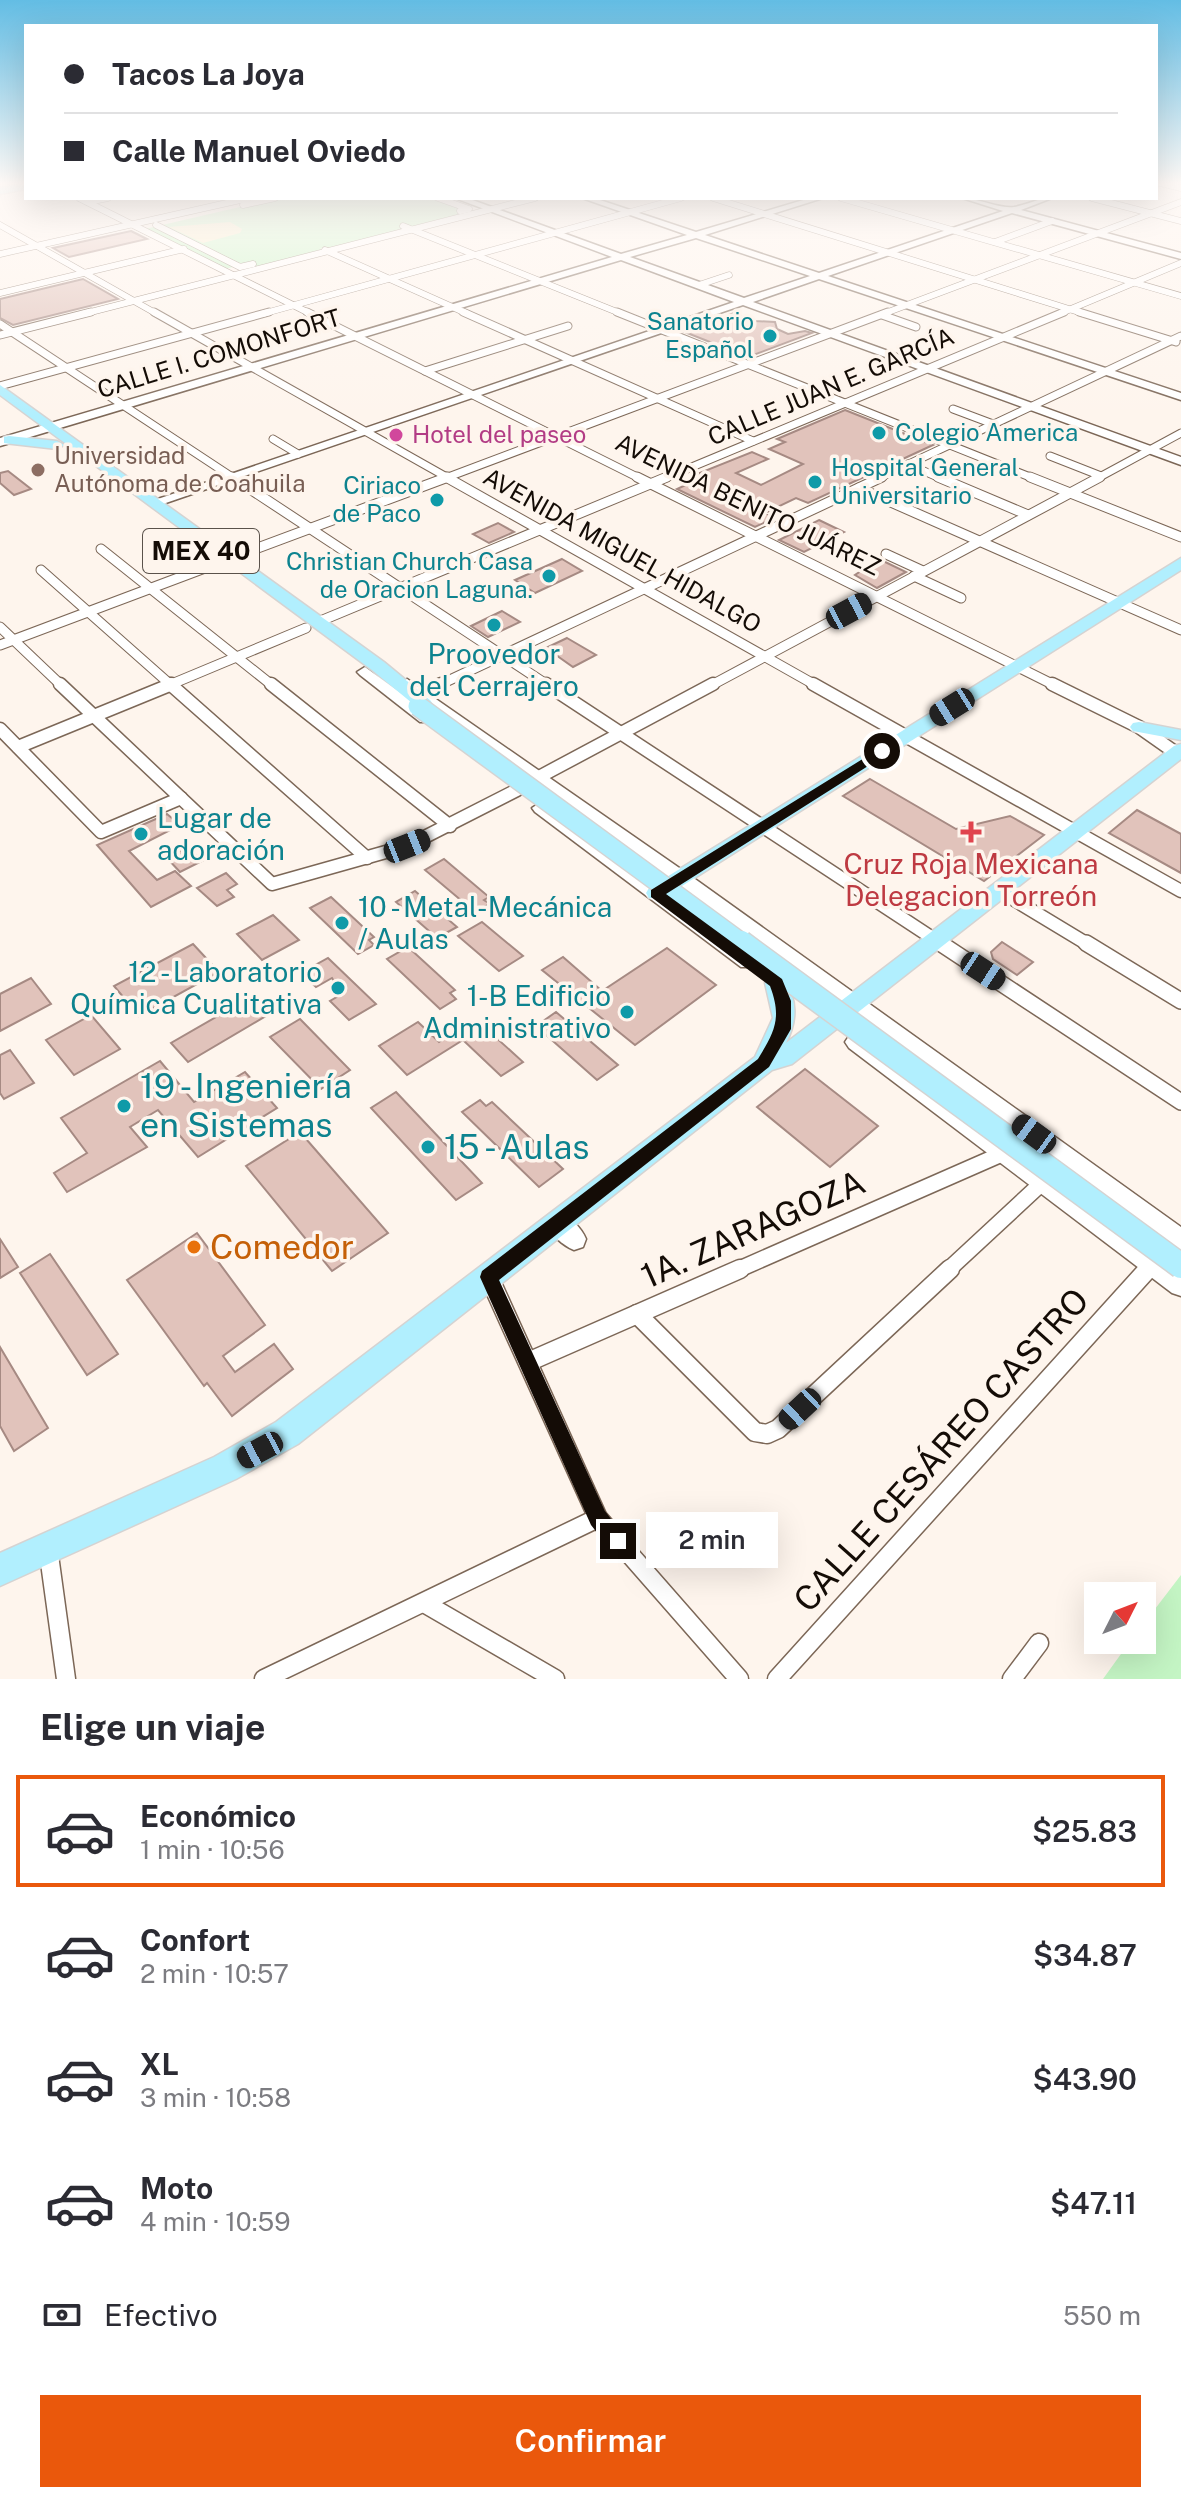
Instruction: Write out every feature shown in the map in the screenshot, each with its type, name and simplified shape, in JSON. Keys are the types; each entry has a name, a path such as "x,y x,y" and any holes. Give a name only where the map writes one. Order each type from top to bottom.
{"main road":[{"name":"MEX 40","path":"0,387 45,429 57,445 225,561 371,669"},
{"name":"MEX 40","path":"0,403 155,502 225,561"},
{"path":"5,441 57,445"},
{"path":"656,893 1181,563"},
{"path":"421,701 1181,1253"},
{"path":"421,701 1181,1266"},
{"name":"AVENIDA BENITO JUÁREZ","path":"1139,727 1180,748"},
{"path":"764,1063 784,1057 1180,748"},
{"path":"0,1570 225,1468 270,1444 489,1277 566,1231 764,1063 784,1029 783,1001 776,983"}],"street":[{"name":"AVENIDA MIGUEL HIDALGO","path":"61,259 1181,891"},
{"path":"0,293 140,259"},
{"name":"AVENIDA BENITO JUÁREZ","path":"202,259 1139,727"},
{"path":"224,259 240,267"},
{"path":"233,275 240,267 270,259"},
{"path":"6,334 294,259"},
{"path":"345,259 753,441"},
{"path":"0,387 459,259"},
{"path":"486,259 1181,537"},
{"name":"CALLE I. COMONFORT","path":"5,441 613,259"},
{"path":"628,259 1181,461"},
{"path":"769,259 1181,397"},
{"path":"155,502 868,259"},
{"path":"912,259 1178,340"},
{"path":"0,645 1029,259"},
{"path":"1055,259 1181,296"},
{"name":"CALLE JUAN E. GARCÍA","path":"18,747 1181,263"},
{"path":"699,285 729,275"},
{"path":"882,315 916,327"},
{"path":"0,324 6,334 65,368 1181,1102"},
{"path":"425,371 568,326"},
{"path":"421,701 502,655 1178,340"},
{"path":"953,409 993,424"},
{"path":"539,777 1181,433"},
{"path":"273,439 298,454"},
{"path":"1050,456 1101,476"},
{"path":"908,464 1028,515"},
{"path":"859,488 1181,630"},
{"path":"101,549 450,826"},
{"path":"886,554 961,598"},
{"path":"41,570 367,858"},
{"path":"0,627 272,884 407,846 517,790"},
{"name":"MEX 40","path":"371,669 539,777 1181,1241"},
{"name":"MEX 40","path":"371,669 517,790 1181,1285"},
{"path":"0,729 101,832 181,798"},
{"path":"998,890 1181,1001"},
{"path":"935,1102 943,1084 960,1080"},
{"name":"1A. ZARAGOZA","path":"528,1362 1004,1153"},
{"path":"637,1314 755,1432 767,1434 778,1429 1043,1182"},
{"name":"CALLE CESÁREO CASTRO","path":"777,1679 1153,1264"},
{"path":"489,1277 598,1518 739,1679"},
{"path":"264,1679 598,1518"},
{"path":"48,1548 66,1679"},
{"path":"424,1603 555,1679"},
{"path":"1012,1679 1039,1643"}],"green space":[{"path":"206,259 291,259 249,270 237,266 225,269"},
{"path":"1181,1575 1181,1679 1103,1679 1121,1654 1156,1654 1156,1608"}],"building":[{"path":"83,279 118,299 13,325 0,318 0,299"},
{"name":"Sanatorio Español","path":"734,313 755,321 775,322 777,329 788,334 812,333 748,357 682,331"},
{"path":"845,410 933,445 808,503 796,498 765,513 774,518 755,527 677,489 703,477 697,474 752,452 768,459 736,473 761,485 803,464 769,449 785,442 777,439"},
{"path":"8,471 31,489 14,495 0,483 0,473"},
{"path":"819,520 844,532 804,552 779,540"},
{"path":"498,523 514,532 489,543 473,534"},
{"name":"Christian Church Casa de Oracion Laguna.","path":"562,559 582,571 535,593 515,580"},
{"path":"879,559 906,572 877,588 855,575"},
{"name":"Proovedor del Cerrajero","path":"502,611 520,622 488,637 471,626"},
{"path":"567,638 596,655 573,667 546,648"},
{"name":"Cruz Roja Mexicana Delegacion Torreón","path":"870,779 956,829 1010,816 1044,835 984,881 843,796"},
{"path":"1137,810 1181,834 1181,873 1109,833"},
{"path":"167,814 180,825 129,851 157,880 175,871 191,886 151,907 97,845"},
{"name":"Lugar de adoración","path":"188,847 202,861 180,872 166,857"},
{"path":"444,859 489,897 484,900 490,904 475,912 425,870"},
{"name":"Lugar de adoración","path":"226,873 237,884 227,890 234,897 217,906 197,888"},
{"path":"415,891 457,927 437,938 396,902"},
{"name":"10 - Metal-Mecánica / Aulas","path":"331,897 374,937 369,940 374,945 358,954 310,908"},
{"path":"273,915 299,940 262,960 237,934"},
{"path":"482,922 523,956 499,971 458,936"},
{"path":"1002,942 1033,962 1017,975 993,959 991,952"},
{"path":"193,944 219,972 139,1016 114,986"},
{"path":"408,947 455,990 450,993 456,999 440,1009 387,959"},
{"path":"667,948 716,985 635,1045 542,970 563,957 602,991"},
{"name":"12 - Laboratorio Química Cualitativa","path":"328,958 376,1004 349,1020 330,1001 342,994 332,978 316,987 301,973"},
{"path":"31,978 51,1004 0,1031 0,994"},
{"path":"249,998 266,1016 188,1062 171,1043"},
{"path":"556,1012 618,1065 597,1080 536,1026"},
{"path":"91,1015 120,1049 74,1075 46,1040"},
{"path":"300,1019 350,1070 321,1089 270,1037"},
{"path":"418,1022 439,1042 470,1022 476,1028 481,1024 523,1062 501,1076 463,1040 407,1075 379,1046"},
{"path":"10,1050 34,1083 4,1099 0,1093 0,1055"},
{"path":"160,1061 194,1102 245,1072 277,1108 198,1157 158,1110 130,1127 147,1147 67,1192 54,1173 87,1153 61,1118"},
{"path":"805,1069 878,1126 830,1167 757,1107"},
{"name":"15 - Aulas","path":"396,1092 482,1183 456,1200 371,1108"},
{"path":"480,1100 486,1106 492,1102 563,1169 539,1187 462,1112"},
{"path":"300,1132 388,1233 332,1271 246,1166"},
{"path":"197,1233 265,1325 223,1356 235,1372 274,1344 293,1369 232,1416 207,1383 204,1386 127,1280"},
{"path":"0,1239 18,1267 0,1278"},
{"path":"50,1254 118,1354 87,1375 20,1273"},
{"path":"0,1347 48,1428 14,1451 0,1426"}],"place":[{"name":"Sanatorio Español","path":"770,336"},
{"name":"Colegio America","path":"879,433"},
{"name":"Hotel del paseo","path":"396,435"},
{"name":"Universidad Autónoma de Coahuila","path":"38,470"},
{"name":"Hospital General Universitario","path":"815,482"},
{"name":"Ciriaco de Paco","path":"437,500"},
{"name":"Christian Church Casa de Oracion Laguna.","path":"549,576"},
{"name":"Proovedor del Cerrajero","path":"494,625"},
{"name":"Cruz Roja Mexicana Delegacion Torreón","path":"971,832"},
{"name":"Lugar de adoración","path":"141,834"},
{"name":"10 - Metal-Mecánica / Aulas","path":"342,923"},
{"name":"12 - Laboratorio Química Cualitativa","path":"338,988"},
{"name":"1-B Edificio Administrativo","path":"627,1012"},
{"name":"19 - Ingeniería en Sistemas","path":"124,1106"},
{"name":"15 - Aulas","path":"428,1147"},
{"name":"Comedor","path":"194,1247"}],"route":[{"path":"618,1541 598,1518 489,1277 764,1063 771,1046 784,1029 783,1001 776,983 656,893 882,751"}]}
